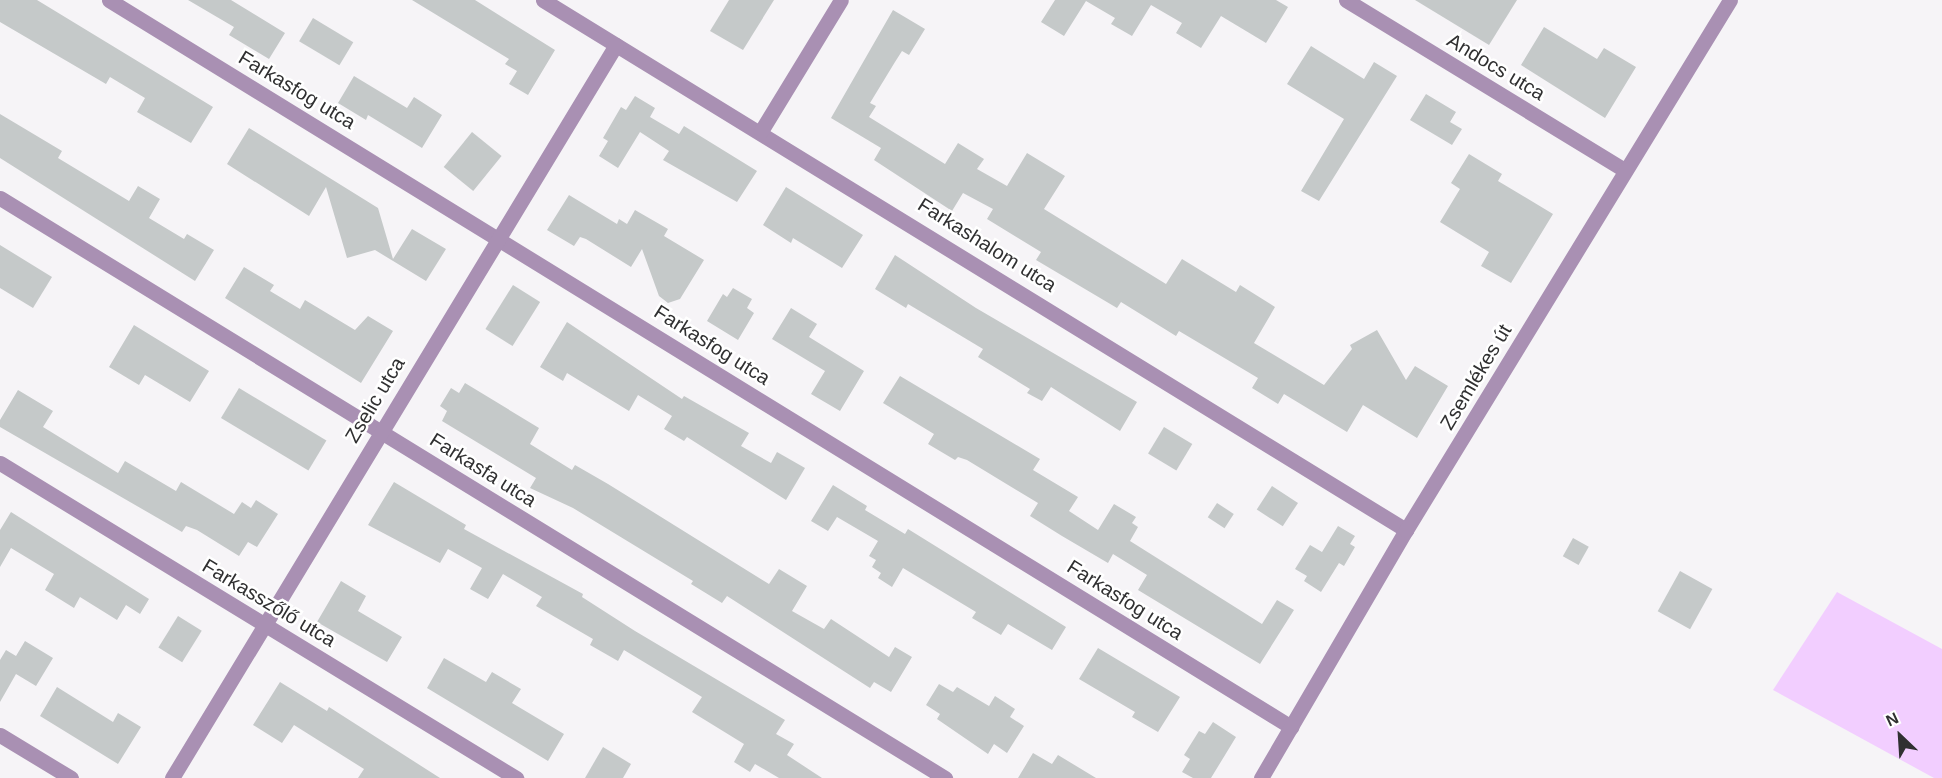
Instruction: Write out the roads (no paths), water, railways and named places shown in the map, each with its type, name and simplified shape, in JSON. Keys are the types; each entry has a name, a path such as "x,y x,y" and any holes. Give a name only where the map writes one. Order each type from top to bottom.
{"street":[{"name":"Farkasfog utca","path":"109,0 1291,727"},
{"name":"Farkashalom utca","path":"543,0 761,131 1406,530"},
{"path":"761,131 841,0"},
{"name":"Andocs utca","path":"1346,0 1624,170"},
{"name":"Zsemlékes út","path":"1260,778 1406,530 1730,0"},
{"name":"Zselic utca","path":"172,778 616,45"},
{"name":"Farkasfa utca","path":"0,198 945,778"},
{"name":"Farkasszőlő utca","path":"0,464 516,778"},
{"path":"0,735 71,778"}]}
